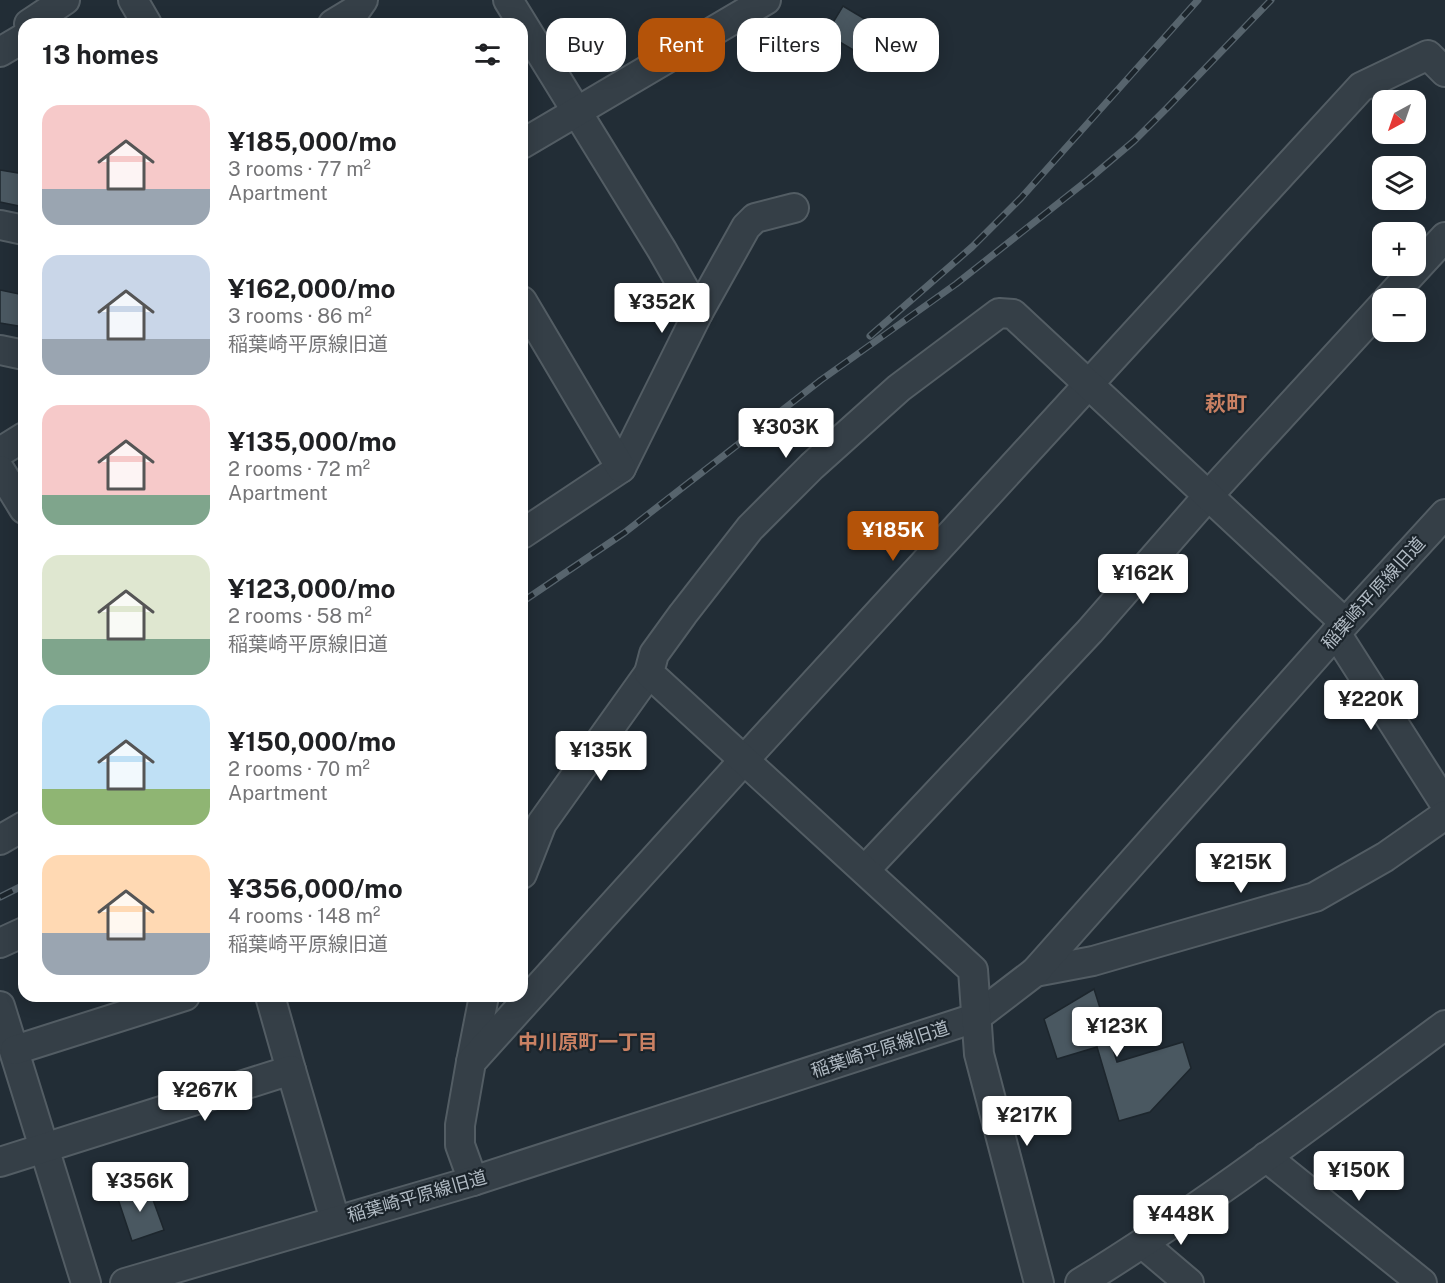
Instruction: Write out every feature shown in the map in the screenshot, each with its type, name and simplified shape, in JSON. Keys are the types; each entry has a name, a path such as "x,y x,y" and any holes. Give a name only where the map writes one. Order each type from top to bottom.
{"street":[{"path":"43,18 65,0"},
{"path":"133,0 144,18"},
{"path":"343,18 356,10 363,0"},
{"path":"508,0 519,18"},
{"path":"528,141 578,112 749,3"},
{"path":"528,32 698,313"},
{"path":"528,999 1361,87 1428,56 1445,72"},
{"path":"528,530 621,468 698,313 746,227 755,218 794,208"},
{"path":"0,225 18,229"},
{"path":"1398,288 1445,237"},
{"path":"528,311 621,468"},
{"path":"528,859 542,823 649,673 654,654 750,528 812,466 899,388 999,313 1012,314 1207,497 1341,628 1445,804"},
{"path":"865,870 1090,631 1207,497 1372,317"},
{"path":"0,350 18,354"},
{"path":"0,452 18,441"},
{"path":"11,480 18,496"},
{"name":"稲葉崎平原線旧道","path":"125,1283 473,1181 975,1018 1035,972 1445,514"},
{"path":"649,673 973,970 979,1054 1039,1283"},
{"path":"1035,972 1093,961 1315,897 1385,857 1445,815"},
{"path":"0,838 18,829"},
{"path":"0,944 18,935"},
{"path":"15,1050 166,1002"},
{"path":"272,1002 335,1220"},
{"path":"473,1181 460,1145 460,1125 483,1002"},
{"path":"471,1062 525,1002"},
{"path":"0,1006 86,1283"},
{"path":"1080,1283 1143,1244 1445,1025"},
{"path":"0,1162 291,1070"},
{"path":"1266,1157 1422,1283"},
{"path":"1143,1244 1189,1283"}],"building":[{"path":"843,6 863,18 853,18 853,50 841,43 841,18 836,18"},
{"path":"0,170 18,173 18,206 0,202"},
{"path":"0,290 18,294 18,326 0,323"},
{"path":"1094,989 1117,1062 1183,1042 1191,1068 1150,1112 1119,1121 1097,1047 1057,1059 1044,1019"},
{"path":"148,1186 164,1230 132,1241 117,1196"}],"railway":[{"path":"870,336 972,247 1021,198 1198,0"},
{"path":"528,598 624,533 821,380 956,284 1089,179 1134,141 1271,0"},
{"path":"0,897 18,888"}],"district":[{"name":"萩町","path":"1226,403"},
{"name":"中川原町一丁目","path":"588,1042"}]}
